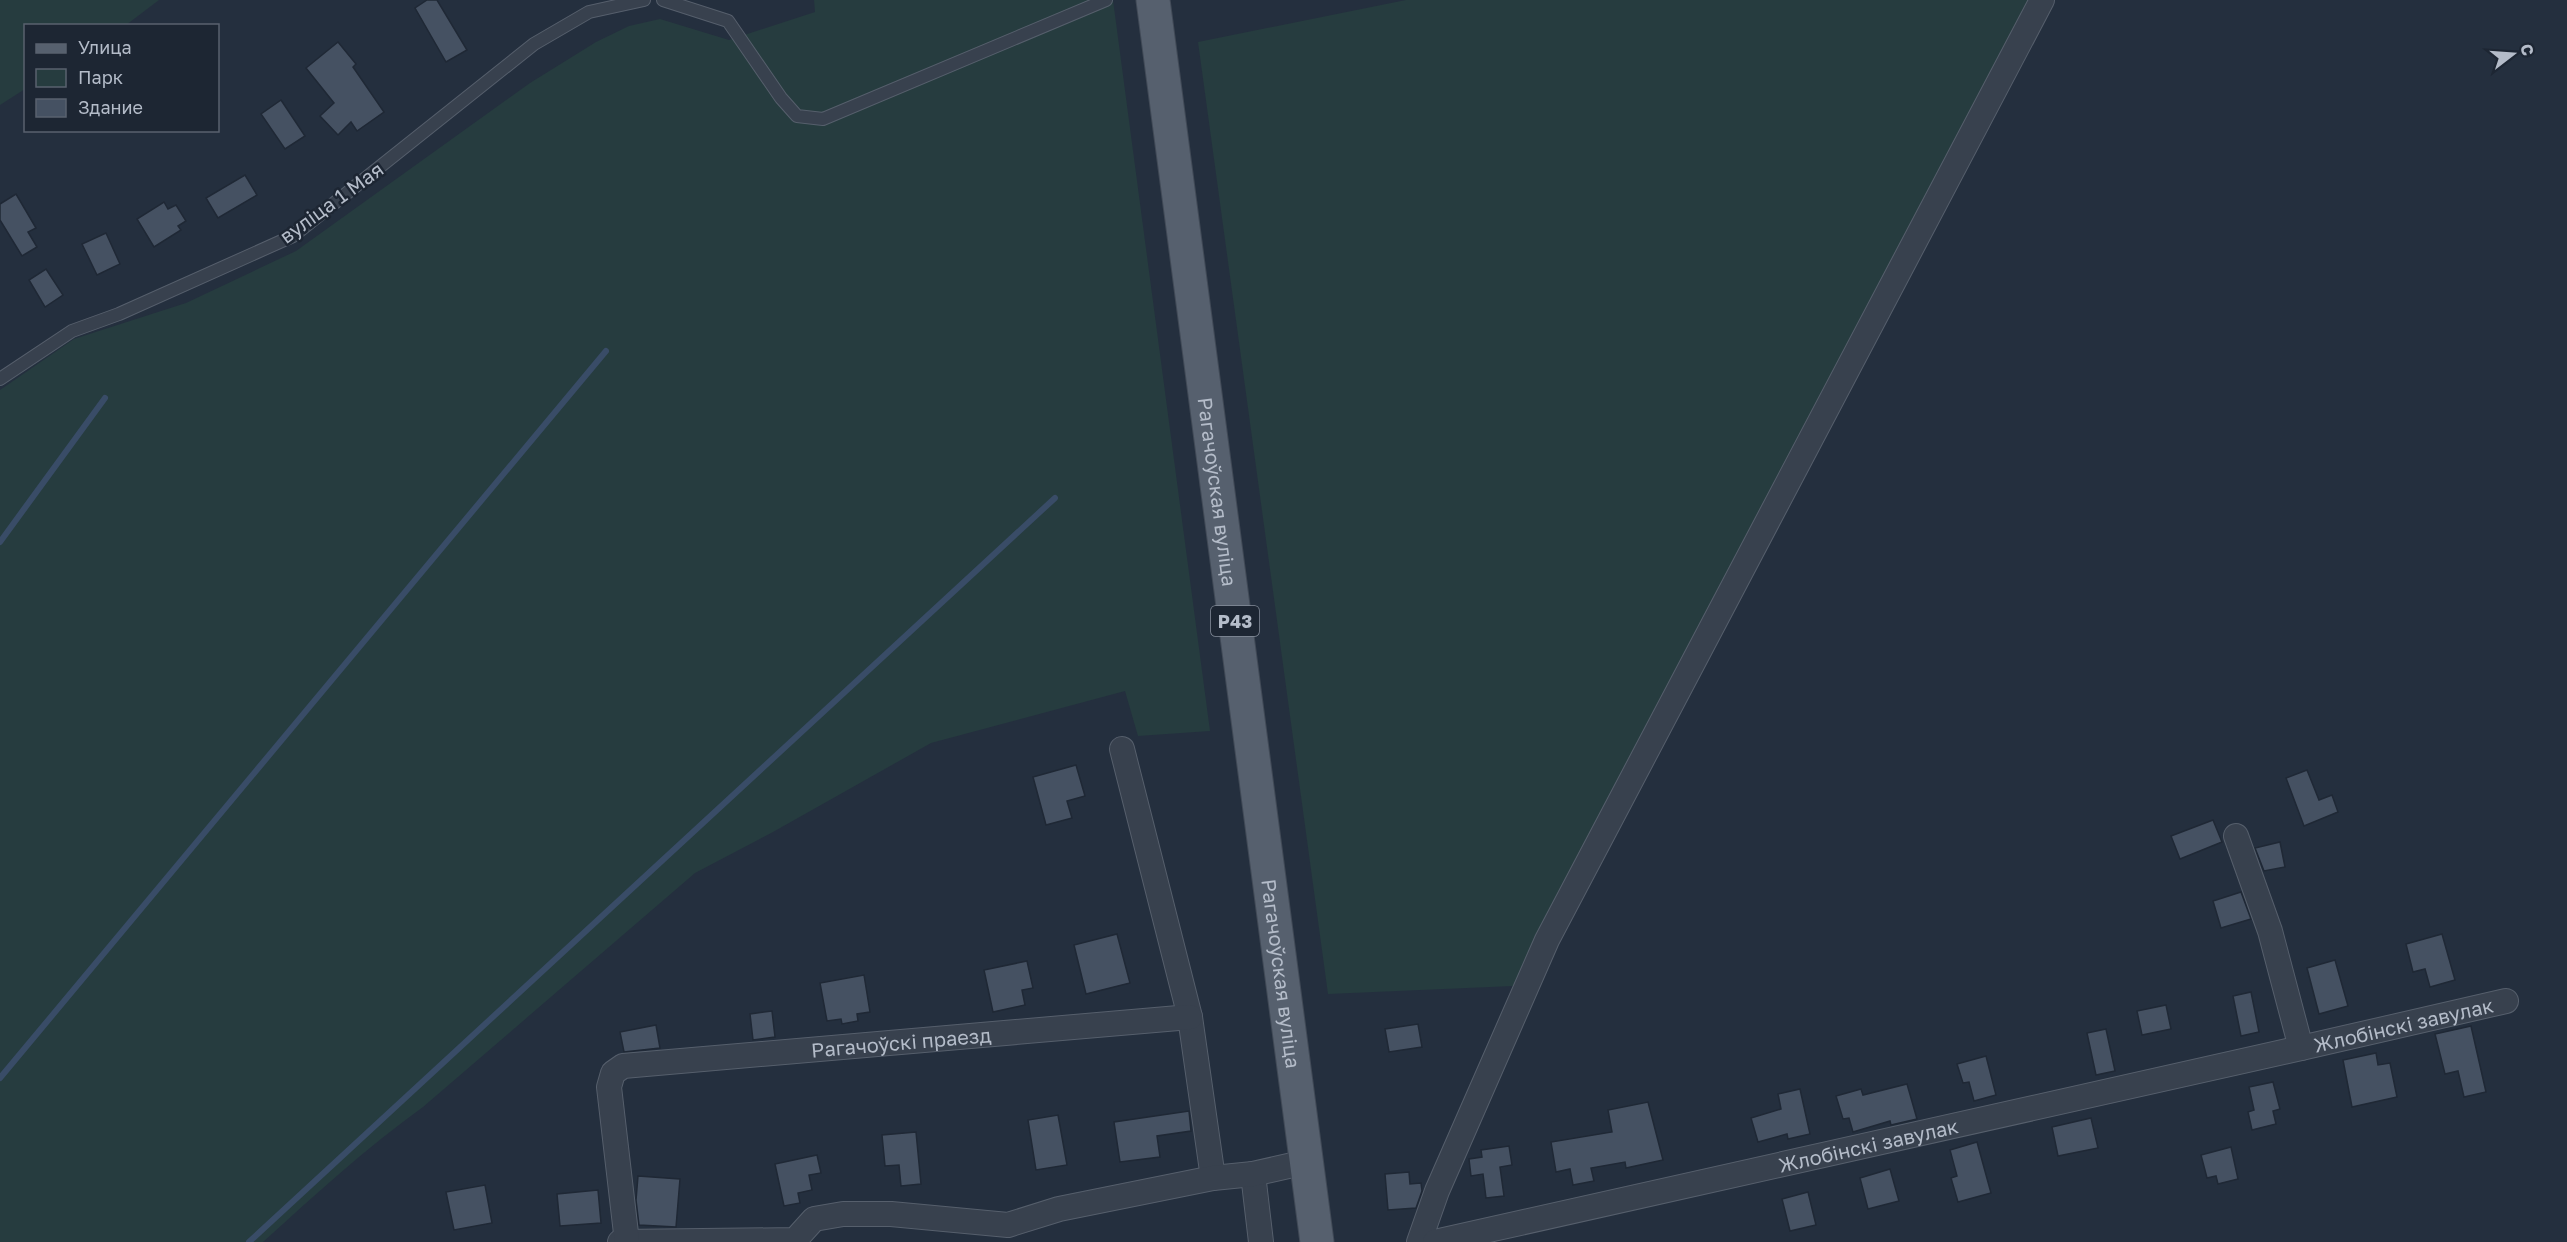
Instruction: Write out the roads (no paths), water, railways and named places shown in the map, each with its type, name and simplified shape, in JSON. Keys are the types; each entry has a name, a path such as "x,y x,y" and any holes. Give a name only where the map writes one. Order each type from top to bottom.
{"main road":[{"name":"Рагачоўская вуліца","path":"1153,0 1317,1242"}],"street":[{"path":"1419,1242 1437,1191 1547,940 2042,0"},
{"path":"1122,749 1190,1017 1213,1178"},
{"name":"Жлобінскі завулак","path":"2236,837 2270,930 2301,1048"},
{"name":"Жлобінскі завулак","path":"1435,1242 2506,1001"},
{"name":"Рагачоўскі праезд","path":"624,1242 609,1087 613,1073 623,1066 1190,1017"},
{"path":"624,1242 796,1241 814,1220 843,1214 891,1214 1008,1225 1059,1209 1213,1178 1253,1174 1306,1162"},
{"path":"1253,1174 1261,1242"}],"lane":[{"name":"вуліца 1 Мая","path":"0,379 72,331 119,314 293,236 534,44 589,12 644,0"},
{"path":"663,0 728,21 781,98 797,116 823,119 1106,0"}],"waterway":[{"path":"0,1078 606,351"},
{"path":"0,542 105,398"},
{"path":"249,1242 1055,498"}]}
